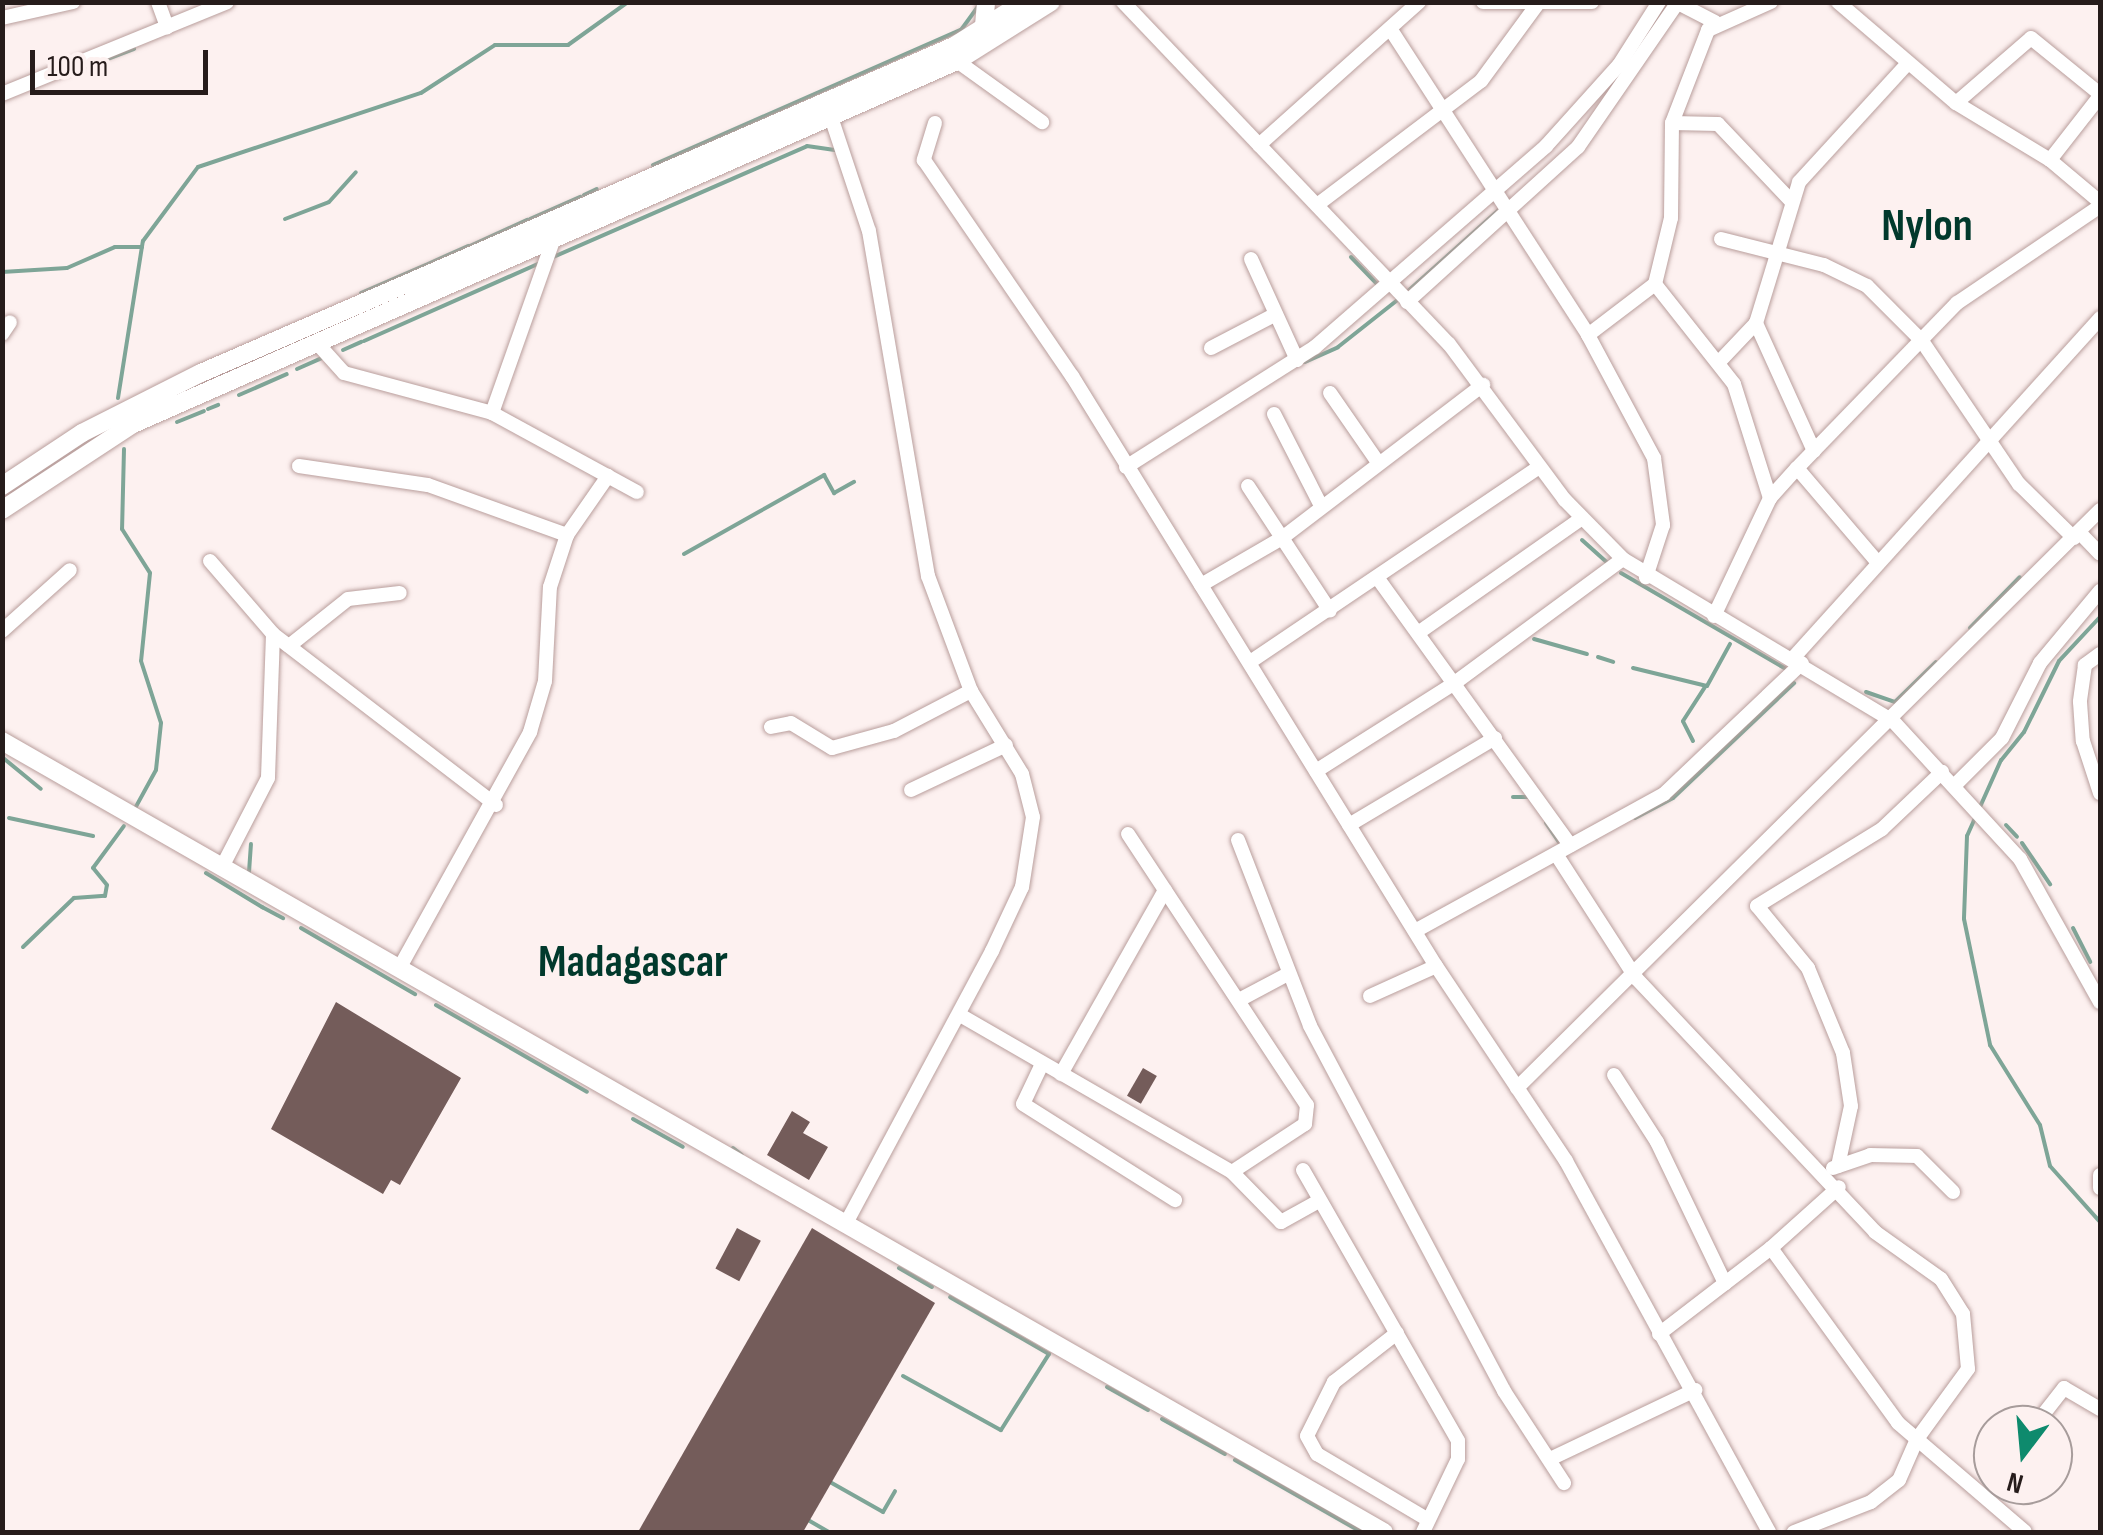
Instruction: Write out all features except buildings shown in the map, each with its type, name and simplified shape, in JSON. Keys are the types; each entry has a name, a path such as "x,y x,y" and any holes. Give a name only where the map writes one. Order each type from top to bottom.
{"main road":[{"path":"984,39 986,2"},
{"path":"2,510 132,424 554,238 828,108 957,61 1019,9 1050,2"},
{"path":"2,486 82,433 201,373 984,39"},
{"path":"2,741 1384,1532"}],"street":[{"path":"2,18 73,2"},
{"path":"158,2 167,27"},
{"path":"2,94 227,2"},
{"path":"1123,2 1484,385 1581,519 1623,559 1646,577 1798,660 1893,722 1958,788 2036,882 2100,1002"},
{"path":"1259,144 1419,2"},
{"path":"1483,2 1592,2"},
{"path":"1404,297 1501,203 1592,98 1659,2"},
{"path":"1126,467 1297,360 1386,280 1578,147 1678,3 1715,22 1771,2"},
{"path":"1714,616 1770,498 1797,468 1990,275 2100,204 2050,160 1956,103 1838,2"},
{"path":"1851,16 1864,2"},
{"path":"1317,205 1481,81 1538,5"},
{"path":"1588,336 1655,284 1669,233 1672,123 1715,22"},
{"path":"1391,30 1440,114 1588,336 1640,430 1663,492 1663,525 1646,577"},
{"path":"1956,103 2031,38 2100,95 2050,160"},
{"path":"957,61 1042,122"},
{"path":"1720,361 1756,323 1790,200 1811,166 1907,64"},
{"path":"828,108 869,231 928,576 971,691 1006,745 1029,793 1027,865 960,1015 845,1225"},
{"path":"935,123 924,160 993,254 1436,966 1517,1088 1695,1390 1769,1532"},
{"path":"1672,123 1718,124 1790,200"},
{"path":"492,413 554,238"},
{"path":"1721,239 1849,274 1922,341 2019,484 2100,554"},
{"path":"1250,259 1297,360"},
{"path":"1655,284 1720,361 1745,409 1770,498"},
{"path":"1211,348 1276,314"},
{"path":"1415,931 1678,783 1798,660 1878,563 1993,441 2100,318"},
{"path":"1756,323 1814,451"},
{"path":"317,343 344,372 492,413 637,492"},
{"path":"1201,585 1282,538 1319,502 1484,385"},
{"path":"1330,393 1378,461"},
{"path":"1274,414 1319,502"},
{"path":"300,466 428,485 566,535"},
{"path":"1250,662 1378,580 1540,466"},
{"path":"1797,468 1878,563"},
{"path":"400,967 496,806 540,706 550,587 566,535 608,476"},
{"path":"1248,486 1330,611"},
{"path":"1517,1088 1636,978 2100,510"},
{"path":"1418,632 1581,519"},
{"path":"1316,771 1456,682 1623,559"},
{"path":"210,560 272,634 496,806"},
{"path":"2,631 70,570"},
{"path":"1378,580 1495,738 1636,978 1832,1169 1839,1187 1875,1232 1941,1279 1963,1314 1968,1369 1917,1439 1892,1486 1794,1532"},
{"path":"1958,788 2002,738 2040,663 2100,592"},
{"path":"289,646 348,599 400,593"},
{"path":"223,865 268,778 272,634"},
{"path":"2100,654 2084,665 2080,702 2082,741 2100,793"},
{"path":"771,727 792,723 832,748 894,731 971,691"},
{"path":"1349,826 1495,738"},
{"path":"912,790 1006,745"},
{"path":"1832,1169 1851,1106 1839,1040 1808,968 1757,906 1882,829 1942,772"},
{"path":"1128,834 1309,1112 1305,1124 1232,1172"},
{"path":"1238,840 1286,976 1504,1390 1564,1483"},
{"path":"1061,1074 1165,890"},
{"path":"1370,996 1436,966"},
{"path":"1239,1000 1286,976"},
{"path":"960,1015 1232,1172 1283,1223 1320,1201"},
{"path":"1042,1064 1023,1104 1174,1200"},
{"path":"1614,1075 1657,1142 1725,1283"},
{"path":"1832,1169 1870,1156 1917,1156 1954,1192"},
{"path":"1303,1170 1397,1333 1460,1450 1424,1528 1317,1454 1307,1436 1334,1382 1397,1333"},
{"path":"2100,1175 2100,1188"},
{"path":"1659,1334 1772,1248 1839,1187"},
{"path":"1772,1248 1917,1439 1973,1478"},
{"path":"2051,1405 2064,1388 2100,1408"},
{"path":"1550,1459 1695,1390"},
{"path":"2003,1505 2025,1532"}],"waterway":[{"path":"118,398 143,241 198,167 421,93 495,45 568,45 628,2"},
{"path":"696,2 707,2"},
{"path":"653,165 961,30 978,7"},
{"path":"79,70 134,49"},
{"path":"551,258 807,146 835,150"},
{"path":"285,219 329,202 356,172"},
{"path":"584,195 597,189"},
{"path":"530,219 580,197"},
{"path":"1407,292 1501,208"},
{"path":"470,246 527,220"},
{"path":"428,264 468,246"},
{"path":"2,272 67,268 115,247 142,247"},
{"path":"1351,257 1379,286"},
{"path":"364,341 538,264"},
{"path":"361,293 426,265"},
{"path":"1305,362 1338,347 1400,298"},
{"path":"343,350 361,342"},
{"path":"297,369 324,357"},
{"path":"239,395 287,374"},
{"path":"208,409 218,405"},
{"path":"177,422 204,411"},
{"path":"124,449 122,529 150,573 141,661 161,723 156,770 133,812"},
{"path":"684,554 824,475 834,493 854,482"},
{"path":"1582,540 1609,564"},
{"path":"1621,573 1784,668"},
{"path":"1970,628 2020,577"},
{"path":"2100,617 2059,661 2024,732 2001,760 1967,836 1964,919 1990,1045 2040,1125 2050,1166 2100,1222"},
{"path":"1534,639 1587,654"},
{"path":"1633,668 1707,686 1730,644"},
{"path":"1598,657 1613,662"},
{"path":"1866,692 1895,702 1936,662"},
{"path":"1635,818 1673,798 1794,683"},
{"path":"1693,741 1683,721 1705,687"},
{"path":"2,757 41,789"},
{"path":"1513,797 1527,797"},
{"path":"9,818 93,836"},
{"path":"1546,823 1560,844"},
{"path":"2006,825 2017,837"},
{"path":"23,947 74,898 105,896 107,885 93,868 124,826"},
{"path":"2022,843 2050,884"},
{"path":"249,872 251,844"},
{"path":"206,873 262,907"},
{"path":"262,907 283,918"},
{"path":"301,928 415,994"},
{"path":"2073,928 2090,962"},
{"path":"436,1005 587,1092"},
{"path":"633,1119 683,1147"},
{"path":"733,1148 742,1155"},
{"path":"899,1268 932,1287"},
{"path":"903,1376 1001,1430 1049,1354 950,1297"},
{"path":"1107,1387 1148,1410"},
{"path":"1162,1419 1225,1454"},
{"path":"1235,1460 1361,1532"},
{"path":"830,1482 883,1512 895,1491"},
{"path":"808,1520 829,1532"}],"district":[{"name":"Nylon","path":"1927,227"},
{"name":"Madagascar","path":"633,963"}]}
